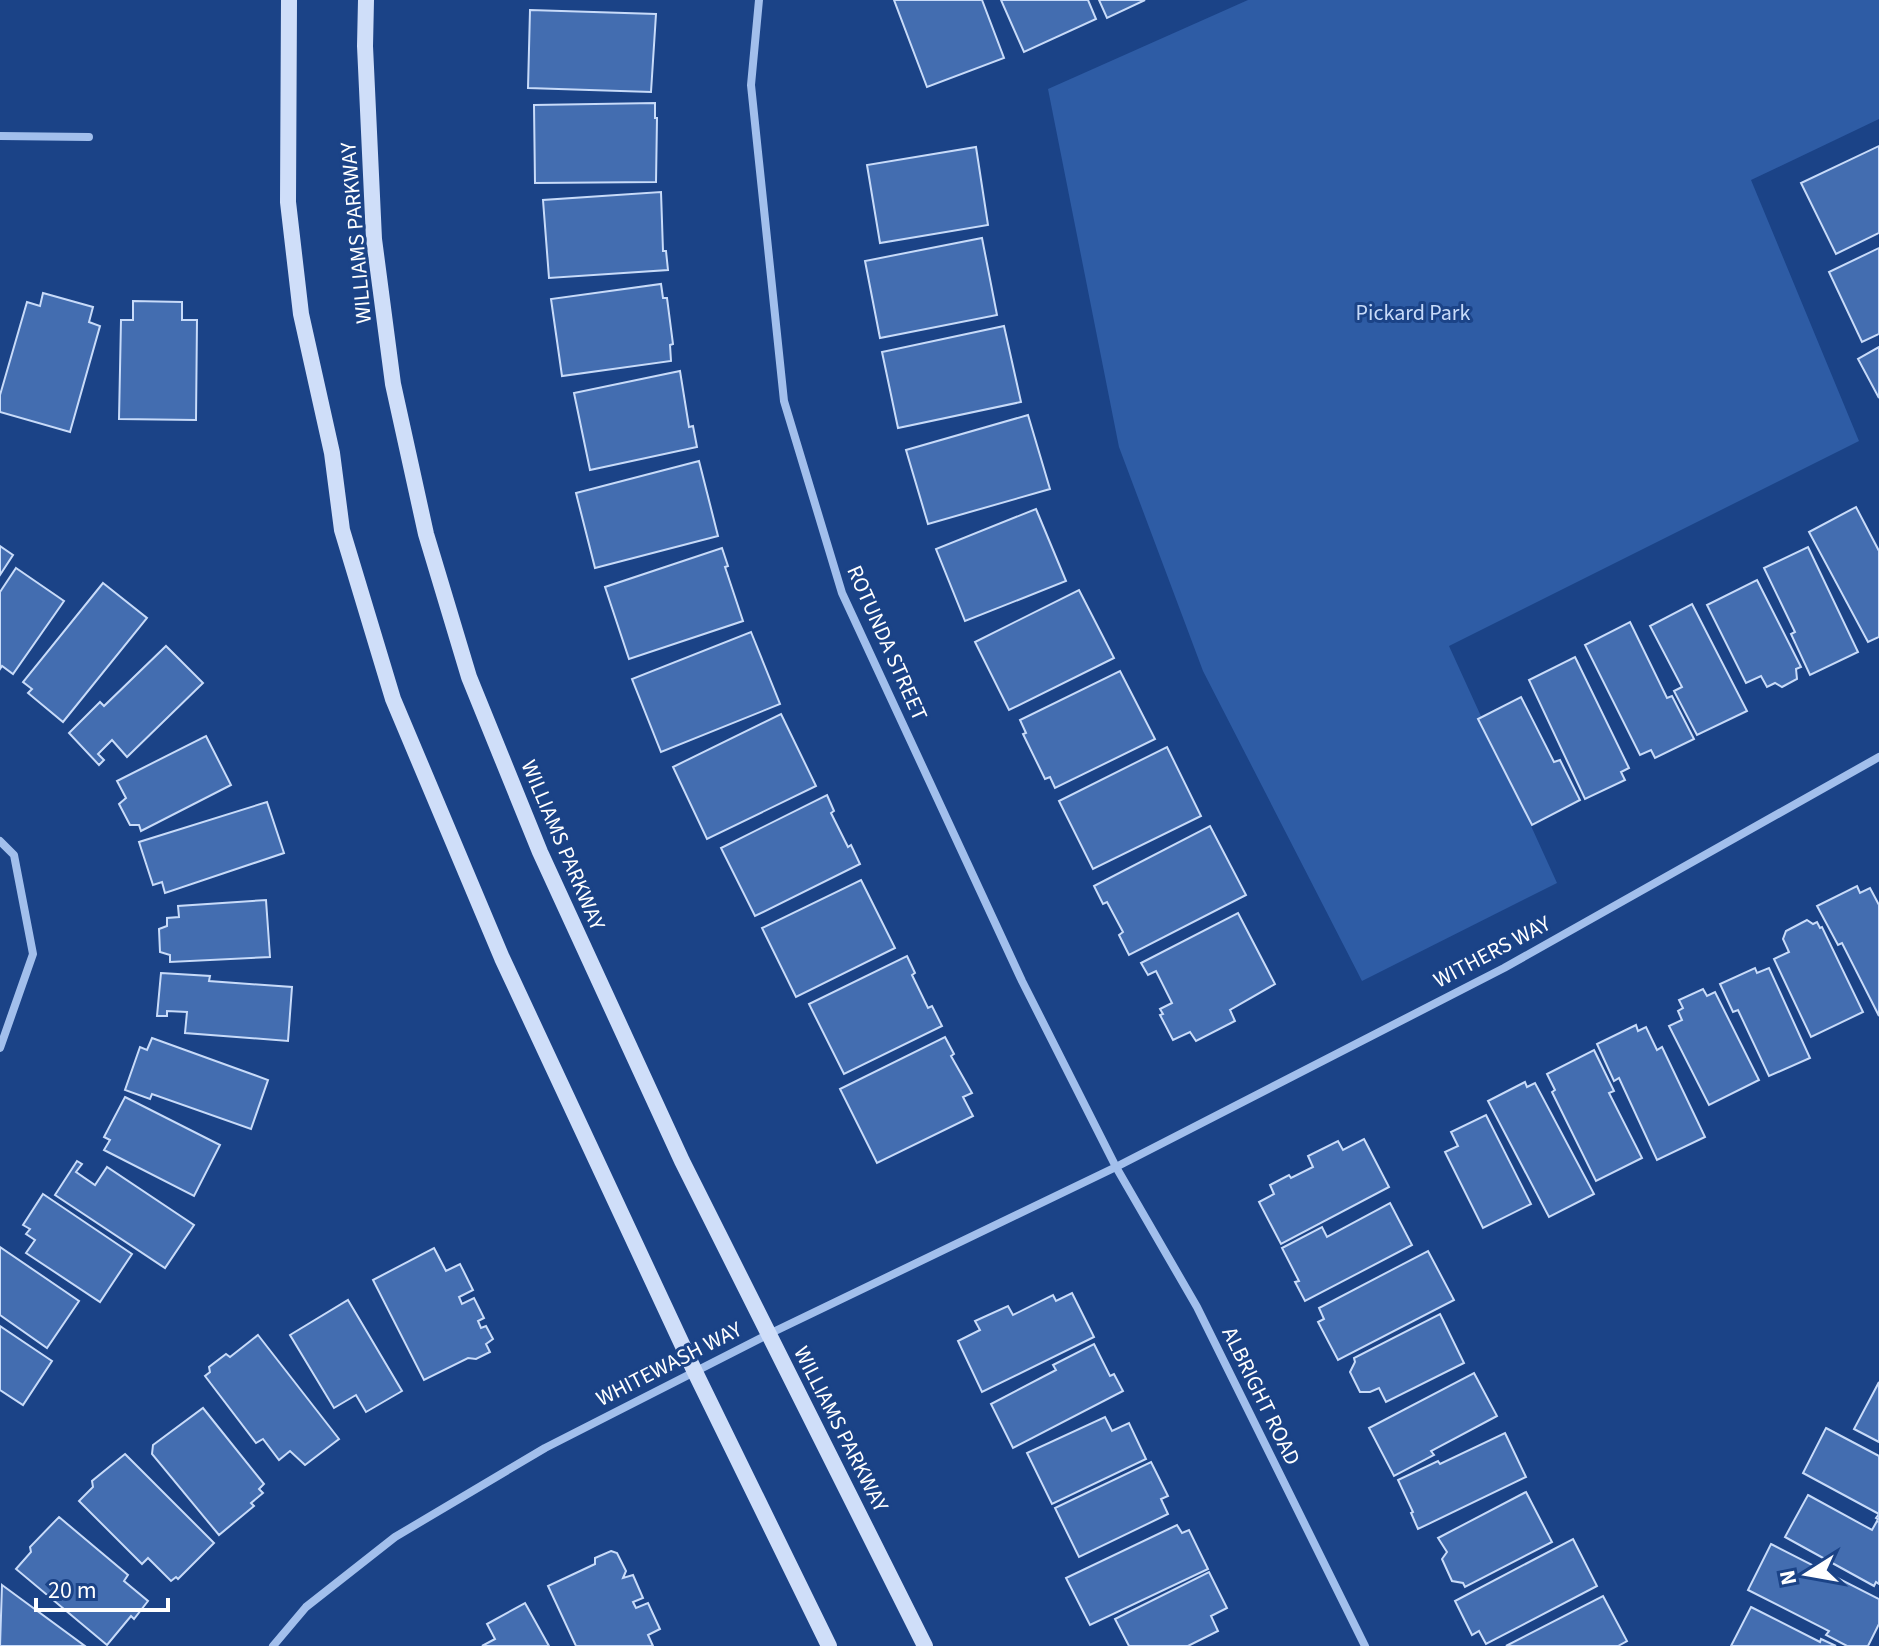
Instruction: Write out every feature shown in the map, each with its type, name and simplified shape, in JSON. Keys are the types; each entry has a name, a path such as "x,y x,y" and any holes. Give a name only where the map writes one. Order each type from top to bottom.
{"main road":[{"path":"289,0 288,202 301,314 332,453 342,530 393,699 502,958 695,1372 829,1646"},
{"name":"WILLIAMS PARKWAY","path":"366,0 365,46 374,239 393,384 426,534 469,677 540,852 682,1161 925,1646"}],"street":[{"name":"ROTUNDA STREET","path":"759,0 751,85 784,401 842,593 1022,981 1116,1167"},
{"path":"0,136 89,137"},
{"name":"WITHERS WAY","path":"1116,1167 1504,968 1879,757"},
{"path":"0,841 14,855 33,954 0,1048"},
{"name":"WHITEWASH WAY","path":"273,1646 306,1607 395,1537 545,1448 769,1334 1116,1167"},
{"name":"ALBRIGHT ROAD","path":"1116,1167 1197,1307 1365,1646"}],"green space":[{"name":"Pickard Park","path":"1248,0 1879,0 1879,119 1751,180 1859,441 1449,646 1557,883 1362,981 1203,671 1119,447 1048,89"}],"building":[{"path":"894,0 982,0 1004,58 927,87"},
{"path":"1001,0 1088,0 1096,19 1024,52"},
{"path":"1099,0 1145,0 1107,18"},
{"path":"530,10 656,14 651,92 528,88"},
{"path":"655,103 656,182 535,183 534,105"},
{"path":"1879,146 1879,233 1836,254 1801,183"},
{"path":"976,147 988,225 880,243 867,165"},
{"path":"661,192 663,251 666,251 668,270 549,278 543,200"},
{"path":"982,238 997,315 880,338 865,261"},
{"path":"1879,248 1879,334 1862,342 1829,272"},
{"path":"661,284 663,298 667,298 673,344 670,345 671,361 562,376 551,299"},
{"path":"43,293 93,307 89,322 100,326 70,432 0,412 0,395 27,302 40,306"},
{"path":"133,301 182,302 182,320 197,320 196,420 119,419 121,320 133,320"},
{"path":"1004,326 1021,402 898,428 882,352"},
{"path":"1879,347 1879,398 1858,359"},
{"path":"680,371 689,427 693,426 697,447 590,470 574,393"},
{"path":"1028,415 1050,489 928,524 906,450"},
{"path":"699,461 718,536 595,568 576,493"},
{"path":"1856,507 1879,551 1879,637 1868,642 1809,532"},
{"path":"1036,509 1066,581 965,621 936,549"},
{"path":"0,546 13,555 0,575"},
{"path":"1808,547 1858,652 1810,675 1791,634 1795,632 1764,568"},
{"path":"722,548 743,621 629,659 605,587"},
{"path":"16,568 64,601 13,674 2,666 0,669 0,592"},
{"path":"1757,580 1801,667 1796,669 1797,679 1782,687 1775,683 1767,687 1761,676 1746,683 1707,605"},
{"path":"103,583 147,618 63,722 28,693 32,689 23,682"},
{"path":"1079,590 1114,658 1009,710 975,642"},
{"path":"1692,604 1747,711 1697,735 1674,691 1682,687 1650,626"},
{"path":"1630,622 1667,698 1672,696 1694,739 1655,758 1651,750 1640,755 1585,645"},
{"path":"751,632 780,704 661,752 632,679"},
{"path":"166,646 203,683 127,757 112,740 98,754 104,760 99,765 69,733 100,702 104,706"},
{"path":"1575,657 1629,768 1621,772 1625,780 1585,799 1529,680"},
{"path":"1120,671 1155,739 1055,788 1050,777 1045,779 1023,734 1026,733 1020,720"},
{"path":"1521,697 1554,762 1560,760 1580,800 1532,825 1478,719"},
{"path":"781,714 816,786 707,839 673,767"},
{"path":"206,736 231,785 141,831 139,825 130,825 119,804 126,798 117,781"},
{"path":"1167,747 1201,816 1093,869 1059,801"},
{"path":"827,795 834,811 831,813 860,864 755,916 721,848"},
{"path":"267,802 284,853 165,893 162,882 153,885 139,842"},
{"path":"1210,826 1246,895 1129,955 1119,935 1123,932 1107,902 1103,904 1094,886"},
{"path":"861,880 895,948 796,997 762,928"},
{"path":"1857,886 1860,893 1870,888 1879,905 1879,1016 1842,943 1838,945 1817,906"},
{"path":"266,900 270,957 170,962 170,955 160,952 159,929 167,926 167,918 179,917 178,906"},
{"path":"1238,913 1275,984 1230,1010 1235,1021 1196,1041 1190,1032 1173,1040 1160,1015 1163,1014 1160,1009 1172,1003 1156,971 1148,975 1141,963"},
{"path":"1807,920 1813,924 1817,922 1822,927 1863,1012 1811,1037 1774,959 1789,952 1783,939 1786,931"},
{"path":"907,956 915,973 912,975 928,1008 932,1006 942,1026 844,1074 809,1004"},
{"path":"1755,968 1757,973 1769,968 1810,1058 1769,1076 1738,1010 1733,1012 1720,984"},
{"path":"161,973 210,976 209,981 292,987 288,1041 185,1033 187,1012 167,1011 167,1016 157,1016"},
{"path":"1703,989 1707,996 1715,992 1759,1080 1709,1105 1669,1026 1682,1020 1678,1011 1683,1008 1679,1000"},
{"path":"1636,1025 1638,1031 1646,1027 1657,1050 1662,1047 1705,1137 1657,1160 1619,1078 1614,1081 1597,1044"},
{"path":"945,1037 954,1054 951,1056 972,1093 963,1097 973,1116 877,1163 840,1089"},
{"path":"152,1038 268,1080 251,1129 152,1094 150,1099 125,1090 140,1047 147,1050"},
{"path":"1594,1050 1614,1091 1609,1093 1642,1158 1596,1181 1552,1092 1555,1090 1547,1074"},
{"path":"1525,1082 1527,1087 1535,1083 1594,1194 1549,1217 1488,1101"},
{"path":"125,1097 220,1145 194,1196 104,1150 110,1140 104,1137"},
{"path":"1486,1115 1531,1204 1483,1228 1445,1152 1458,1146 1451,1132"},
{"path":"1364,1139 1389,1187 1281,1244 1259,1202 1274,1194 1270,1185 1313,1167 1308,1156 1338,1141 1343,1150"},
{"path":"77,1161 82,1164 76,1172 95,1185 107,1167 194,1225 165,1268 55,1195"},
{"path":"43,1194 132,1254 100,1302 26,1253 35,1240 26,1234 30,1229 23,1225"},
{"path":"1390,1203 1412,1245 1305,1301 1295,1282 1299,1281 1282,1248 1322,1227 1327,1237"},
{"path":"0,1247 79,1301 47,1348 0,1315"},
{"path":"434,1248 446,1271 460,1264 473,1290 459,1297 462,1304 474,1298 484,1318 478,1321 481,1328 486,1326 493,1339 486,1344 490,1352 476,1359 468,1358 424,1380 373,1280"},
{"path":"1428,1251 1454,1300 1338,1360 1318,1322 1324,1319 1319,1308"},
{"path":"1072,1293 1094,1337 982,1392 958,1341 980,1330 975,1321 1008,1306 1013,1315 1053,1295 1056,1301"},
{"path":"348,1300 402,1391 366,1412 356,1395 334,1408 290,1335"},
{"path":"1440,1314 1464,1363 1386,1402 1379,1388 1360,1392 1350,1372 1354,1358"},
{"path":"0,1326 52,1361 23,1405 0,1390"},
{"path":"258,1335 339,1439 305,1465 290,1451 279,1460 263,1439 256,1443 205,1376 210,1372 209,1367 226,1354 230,1357"},
{"path":"1094,1344 1110,1376 1114,1374 1123,1391 1013,1448 991,1404 1056,1370 1053,1365"},
{"path":"1474,1373 1497,1416 1431,1451 1434,1455 1394,1476 1369,1428"},
{"path":"1879,1382 1879,1442 1854,1429"},
{"path":"203,1408 264,1484 259,1489 263,1493 251,1503 254,1506 219,1535 152,1454 153,1445"},
{"path":"1105,1417 1112,1431 1129,1423 1146,1459 1052,1504 1027,1453"},
{"path":"1826,1428 1879,1456 1879,1514 1803,1473"},
{"path":"1505,1433 1526,1477 1418,1529 1398,1480"},
{"path":"125,1454 214,1543 178,1579 176,1577 171,1581 148,1558 142,1564 79,1501 93,1487 92,1481"},
{"path":"1151,1462 1168,1496 1161,1499 1168,1514 1079,1557 1055,1508"},
{"path":"1526,1492 1552,1542 1465,1587 1463,1583 1452,1581 1442,1559 1447,1552 1438,1538"},
{"path":"1808,1495 1872,1530 1879,1522 1879,1584 1876,1582 1874,1586 1785,1537"},
{"path":"59,1517 128,1575 124,1581 148,1601 107,1645 16,1569 31,1552 30,1547"},
{"path":"1177,1525 1182,1533 1189,1530 1208,1569 1090,1625 1066,1578"},
{"path":"1573,1539 1597,1586 1486,1644 1479,1631 1472,1635 1455,1601"},
{"path":"1771,1544 1879,1599 1879,1624 1868,1646 1847,1646 1826,1635 1829,1631 1748,1590"},
{"path":"611,1551 617,1553 626,1571 623,1578 633,1575 643,1598 633,1602 636,1608 648,1603 660,1629 648,1635 653,1646 576,1646 548,1586 595,1564 595,1558"},
{"path":"1209,1572 1227,1608 1211,1616 1218,1631 1188,1646 1129,1646 1115,1619"},
{"path":"2,1585 85,1646 0,1646"},
{"path":"1603,1596 1627,1641 1618,1646 1506,1646"},
{"path":"525,1603 549,1646 482,1646 495,1639 487,1624"},
{"path":"1751,1607 1820,1642 1821,1639 1836,1646 1731,1646"}]}
